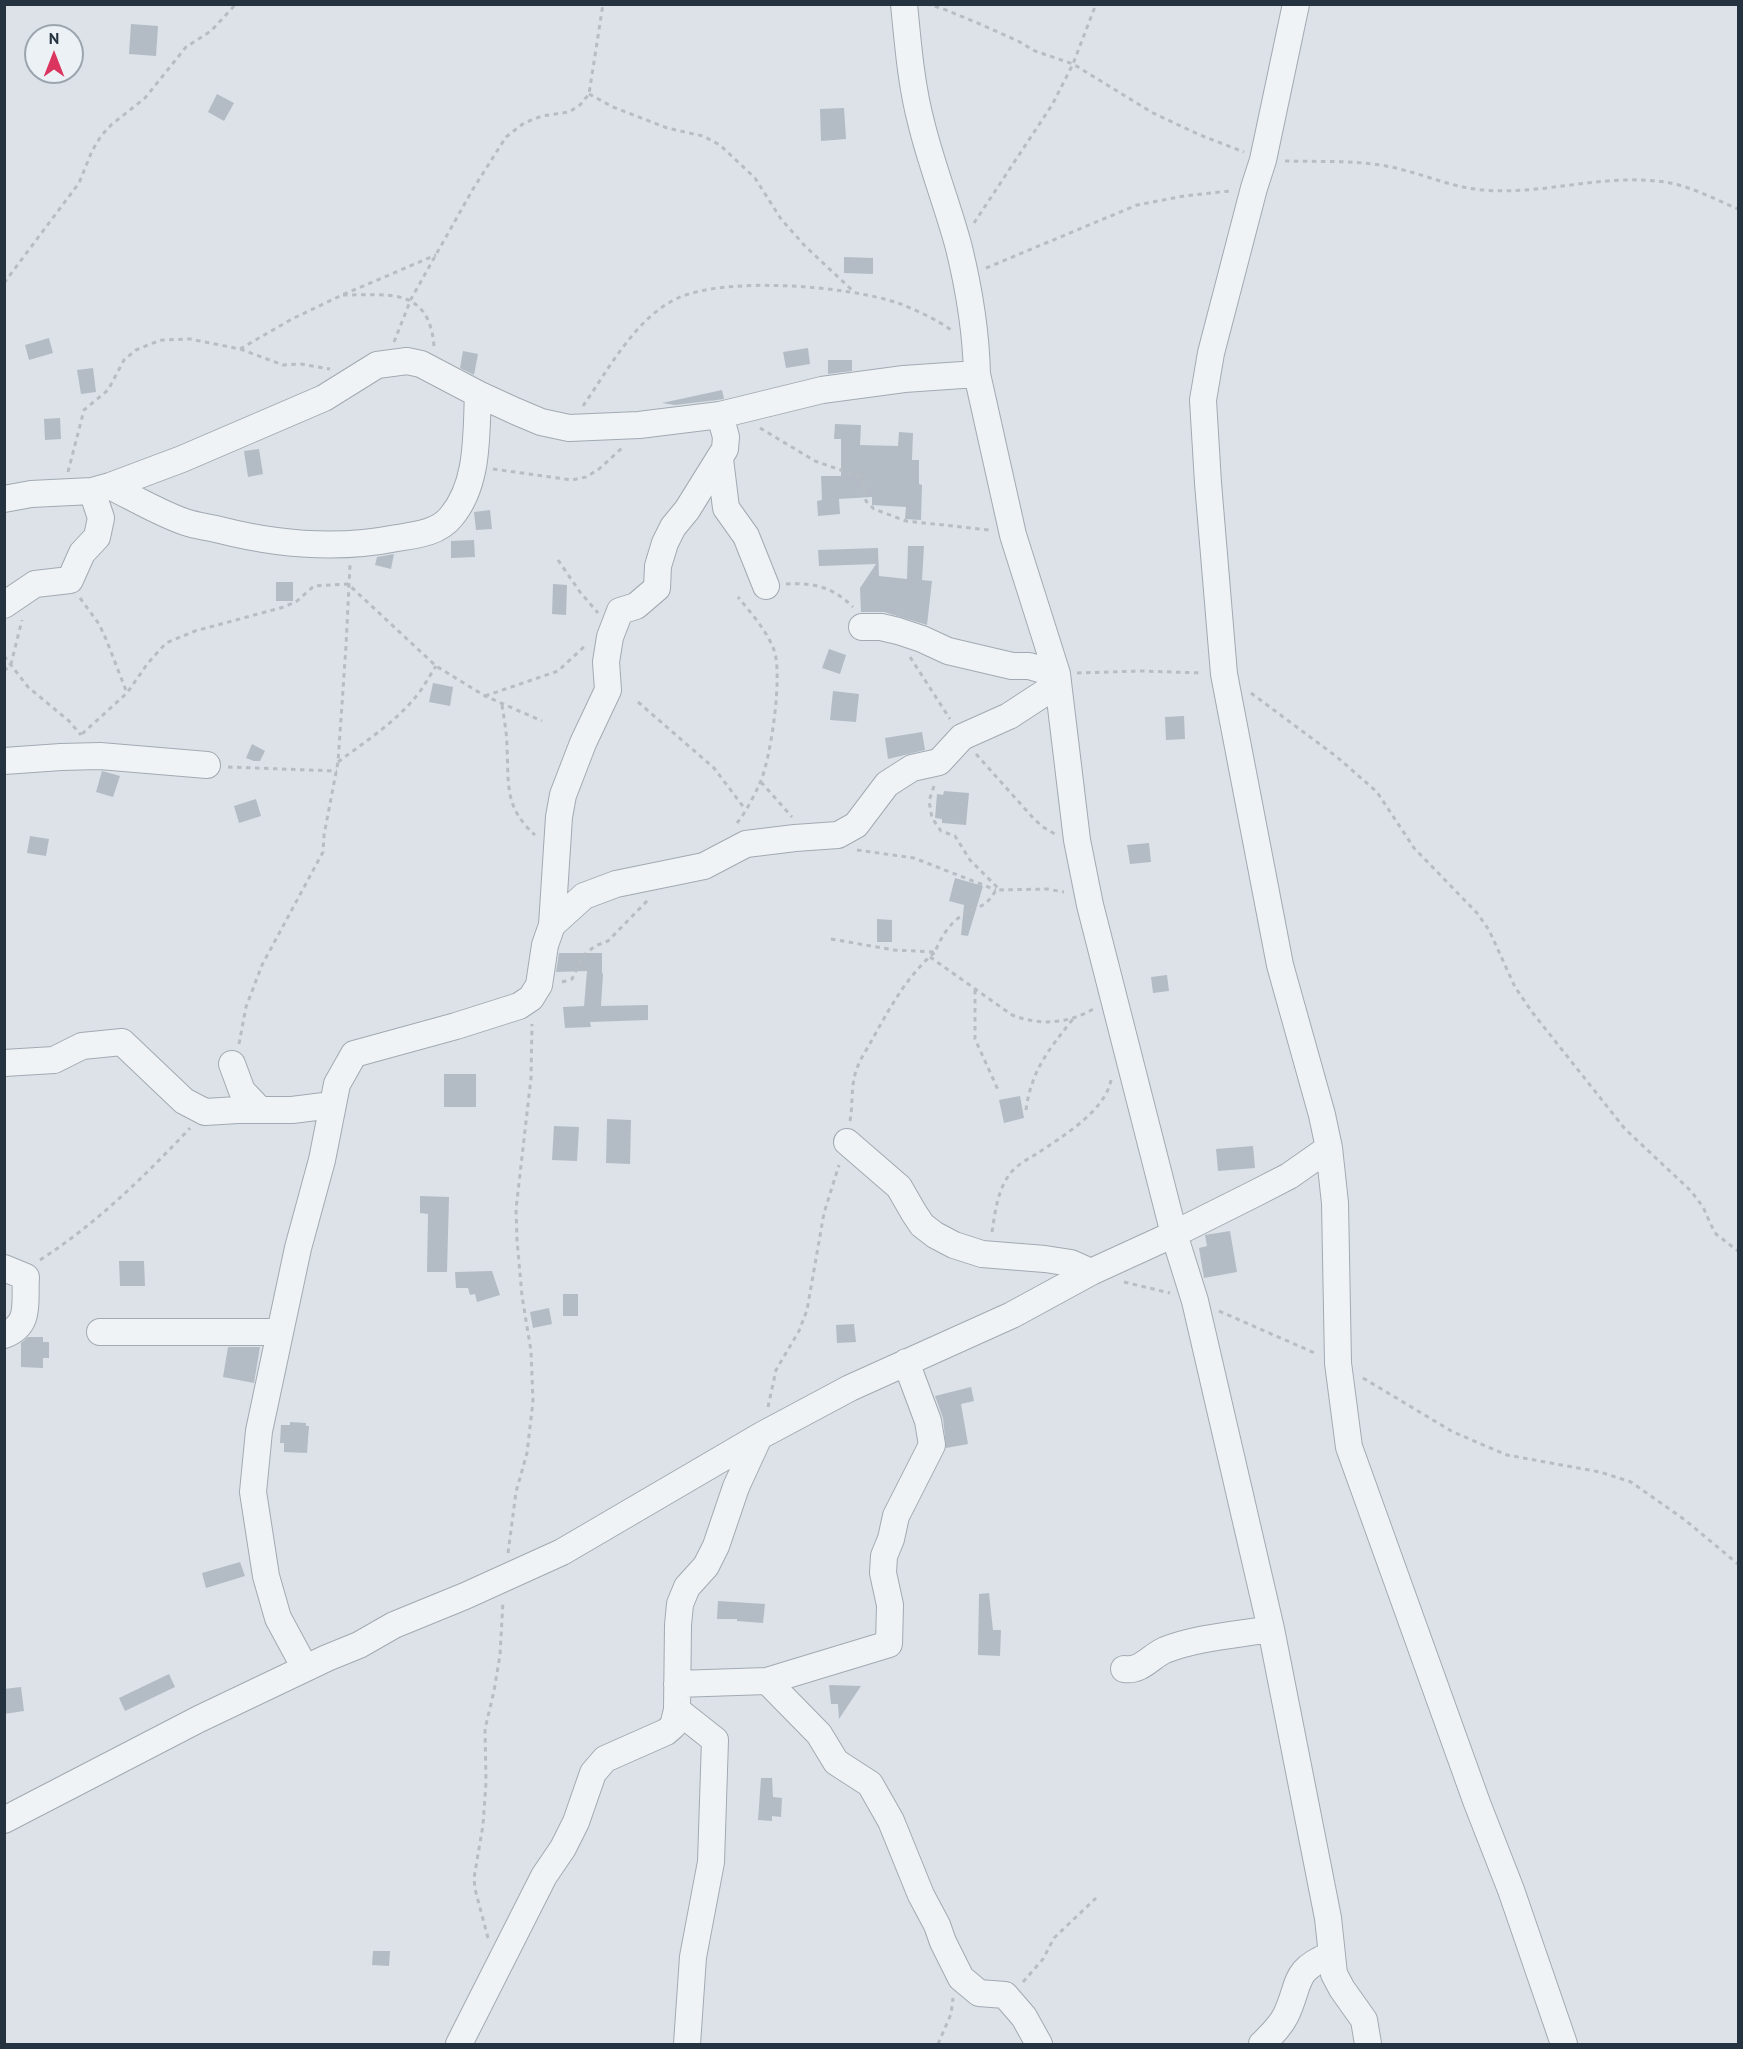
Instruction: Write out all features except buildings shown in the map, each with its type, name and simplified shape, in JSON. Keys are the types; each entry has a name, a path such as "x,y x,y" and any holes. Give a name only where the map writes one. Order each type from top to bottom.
{"street":[{"path":"904,4 910,68 920,121 965,277 976,348 977,374 1013,535 1058,679 1077,840 1090,905 1174,1234 1195,1301 1271,1629 1328,1918 1334,1974 1364,2020 1368,2044"},
{"path":"1296,4 1263,160 1211,353 1203,400 1224,674 1280,965 1329,1148 1335,1203 1338,1363 1349,1447 1477,1803 1511,1890 1564,2044"},
{"path":"4,499 31,494 101,489 183,459 324,398 369,370 406,361 435,370 478,394 541,422 569,428 639,425 728,413 822,390 904,379 977,374"},
{"path":"101,489 184,522 295,545 351,545 430,532 440,527 459,506 475,465 478,394"},
{"path":"305,1668 278,1618 266,1576 253,1492 259,1431 298,1248 322,1160 337,1084 354,1054 502,1012 519,1006 535,992 545,945 552,925 559,817 563,795 583,743 608,690 606,662 610,637 620,611 636,606 657,588 658,566 665,543 725,448 728,413"},
{"path":"720,459 726,508 746,536 766,586"},
{"path":"4,605 35,584 70,580 82,553 97,537 101,518 101,489"},
{"path":"862,627 880,627 898,631 948,651 1012,666 1029,666 1058,679"},
{"path":"552,925 584,896 616,884 704,866 746,844 838,835 856,825 887,784 912,768 939,762 962,737 1009,716 1058,679"},
{"path":"4,761 100,756 207,765"},
{"path":"4,1063 54,1060 82,1046 122,1042 184,1101 205,1112 292,1110 332,1105"},
{"path":"232,1064 242,1091 260,1110"},
{"path":"847,1142 899,1187 922,1225 935,1235 968,1251 1071,1263 1091,1272"},
{"path":"4,1820 198,1719 305,1668 359,1646 394,1625 504,1578 589,1537 760,1437 850,1388 1012,1315 1091,1272 1174,1234 1289,1176 1329,1148"},
{"path":"4,1335 15,1331 24,1319 26,1277 11,1271"},
{"path":"100,1332 280,1332"},
{"path":"677,1684 767,1681 889,1644 890,1605 883,1573 884,1556 891,1539 896,1516 932,1445 928,1421 906,1362"},
{"path":"459,2044 544,1876 563,1848 576,1822 593,1773 605,1759 666,1732 673,1726 676,1710 680,1604 687,1587 706,1566 716,1546 736,1487 760,1437"},
{"path":"1124,1669 1139,1667 1163,1651 1191,1642 1271,1629"},
{"path":"767,1681 819,1734 836,1762 870,1784 902,1845 921,1895 961,1978 980,1993 1005,1995 1024,2017 1039,2044"},
{"path":"676,1710 715,1740 711,1862 693,1958 687,2044"},
{"path":"1262,2044 1280,2026 1287,2013 1297,1981 1305,1968 1316,1960 1331,1955"}],"path":[{"path":"5,283 79,183 101,136 145,98 186,47 211,31 236,4"},
{"path":"63,493 84,410 108,390 124,360 136,350 162,340 190,339 240,349 283,365 301,364 369,370 391,348 411,300 473,189 506,137 524,123 542,116 569,112 580,105 589,94 603,4"},
{"path":"926,4 980,24 1035,51 1073,64 1153,113 1263,160 1386,166 1447,184 1484,190 1521,190 1629,179 1659,181 1687,188 1738,208"},
{"path":"958,247 1052,105 1073,64 1096,4"},
{"path":"589,94 613,107 667,128 703,136 720,145 755,178 781,219 805,246 854,292"},
{"path":"965,277 1137,205 1184,196 1254,188"},
{"path":"240,349 292,319 342,295 436,255"},
{"path":"569,428 621,350 651,316 678,298 705,290 744,285 854,292 898,303 942,323 976,348"},
{"path":"342,295 396,296 411,300 422,309 432,329 435,370"},
{"path":"728,413 815,461 858,476 863,481 866,501 874,509 906,521 976,528 1013,535"},
{"path":"475,465 572,480 586,477 600,470 618,454 639,425"},
{"path":"232,1064 239,1044 246,1006 262,965 323,852 324,835 338,762 351,545"},
{"path":"558,560 606,624 620,611"},
{"path":"70,580 106,639 127,693"},
{"path":"801,583 824,586 844,598 861,615 862,627"},
{"path":"4,671 11,664 24,613 35,584"},
{"path":"81,735 127,693 159,650 174,639 237,618 284,606 297,601 314,586 348,584 436,666 502,705 542,721"},
{"path":"734,826 760,781 772,726 777,673 775,651 754,616 738,597"},
{"path":"485,696 558,671 589,642"},
{"path":"4,656 28,687 69,721 100,756"},
{"path":"338,762 404,710 436,666"},
{"path":"1058,679 1141,670 1224,674 1337,757 1377,792 1414,848 1477,913 1489,930 1515,987 1532,1012 1625,1129 1691,1191 1703,1207 1716,1234 1738,1251"},
{"path":"638,702 714,768 745,809"},
{"path":"502,705 506,732 509,795 530,830 556,855"},
{"path":"207,765 250,769 337,771"},
{"path":"938,778 929,801 932,818 941,831 955,836 970,860 1002,891"},
{"path":"760,781 813,838"},
{"path":"854,850 914,858 996,890 1057,890 1090,905"},
{"path":"490,1947 474,1878 483,1825 484,1729 500,1655 504,1578 516,1492 527,1453 533,1401 531,1351 520,1274 516,1209 531,1078 535,992 572,979 584,956 595,946 608,941 658,889 670,873"},
{"path":"760,1437 776,1370 799,1331 807,1310 824,1213 847,1142 852,1113 851,1087 855,1070 916,969 935,952 942,936 960,916 983,907 996,890"},
{"path":"831,939 894,950 935,952"},
{"path":"930,957 1012,1015 1025,1020 1054,1023 1074,1018 1114,997"},
{"path":"975,990 975,1039 999,1092"},
{"path":"1026,1110 1029,1090 1035,1074 1051,1046 1074,1018"},
{"path":"990,1255 996,1207 1008,1176 1022,1163 1076,1126 1097,1106 1108,1093 1113,1074"},
{"path":"11,1271 69,1241 169,1150 205,1112"},
{"path":"1091,1272 1195,1301 1338,1363 1453,1432 1507,1455 1600,1472 1631,1482 1685,1520 1738,1564"},
{"path":"1005,1995 1022,1983 1035,1969 1054,1938 1096,1898"},
{"path":"938,2044 951,2014 956,1989 961,1978"}]}
